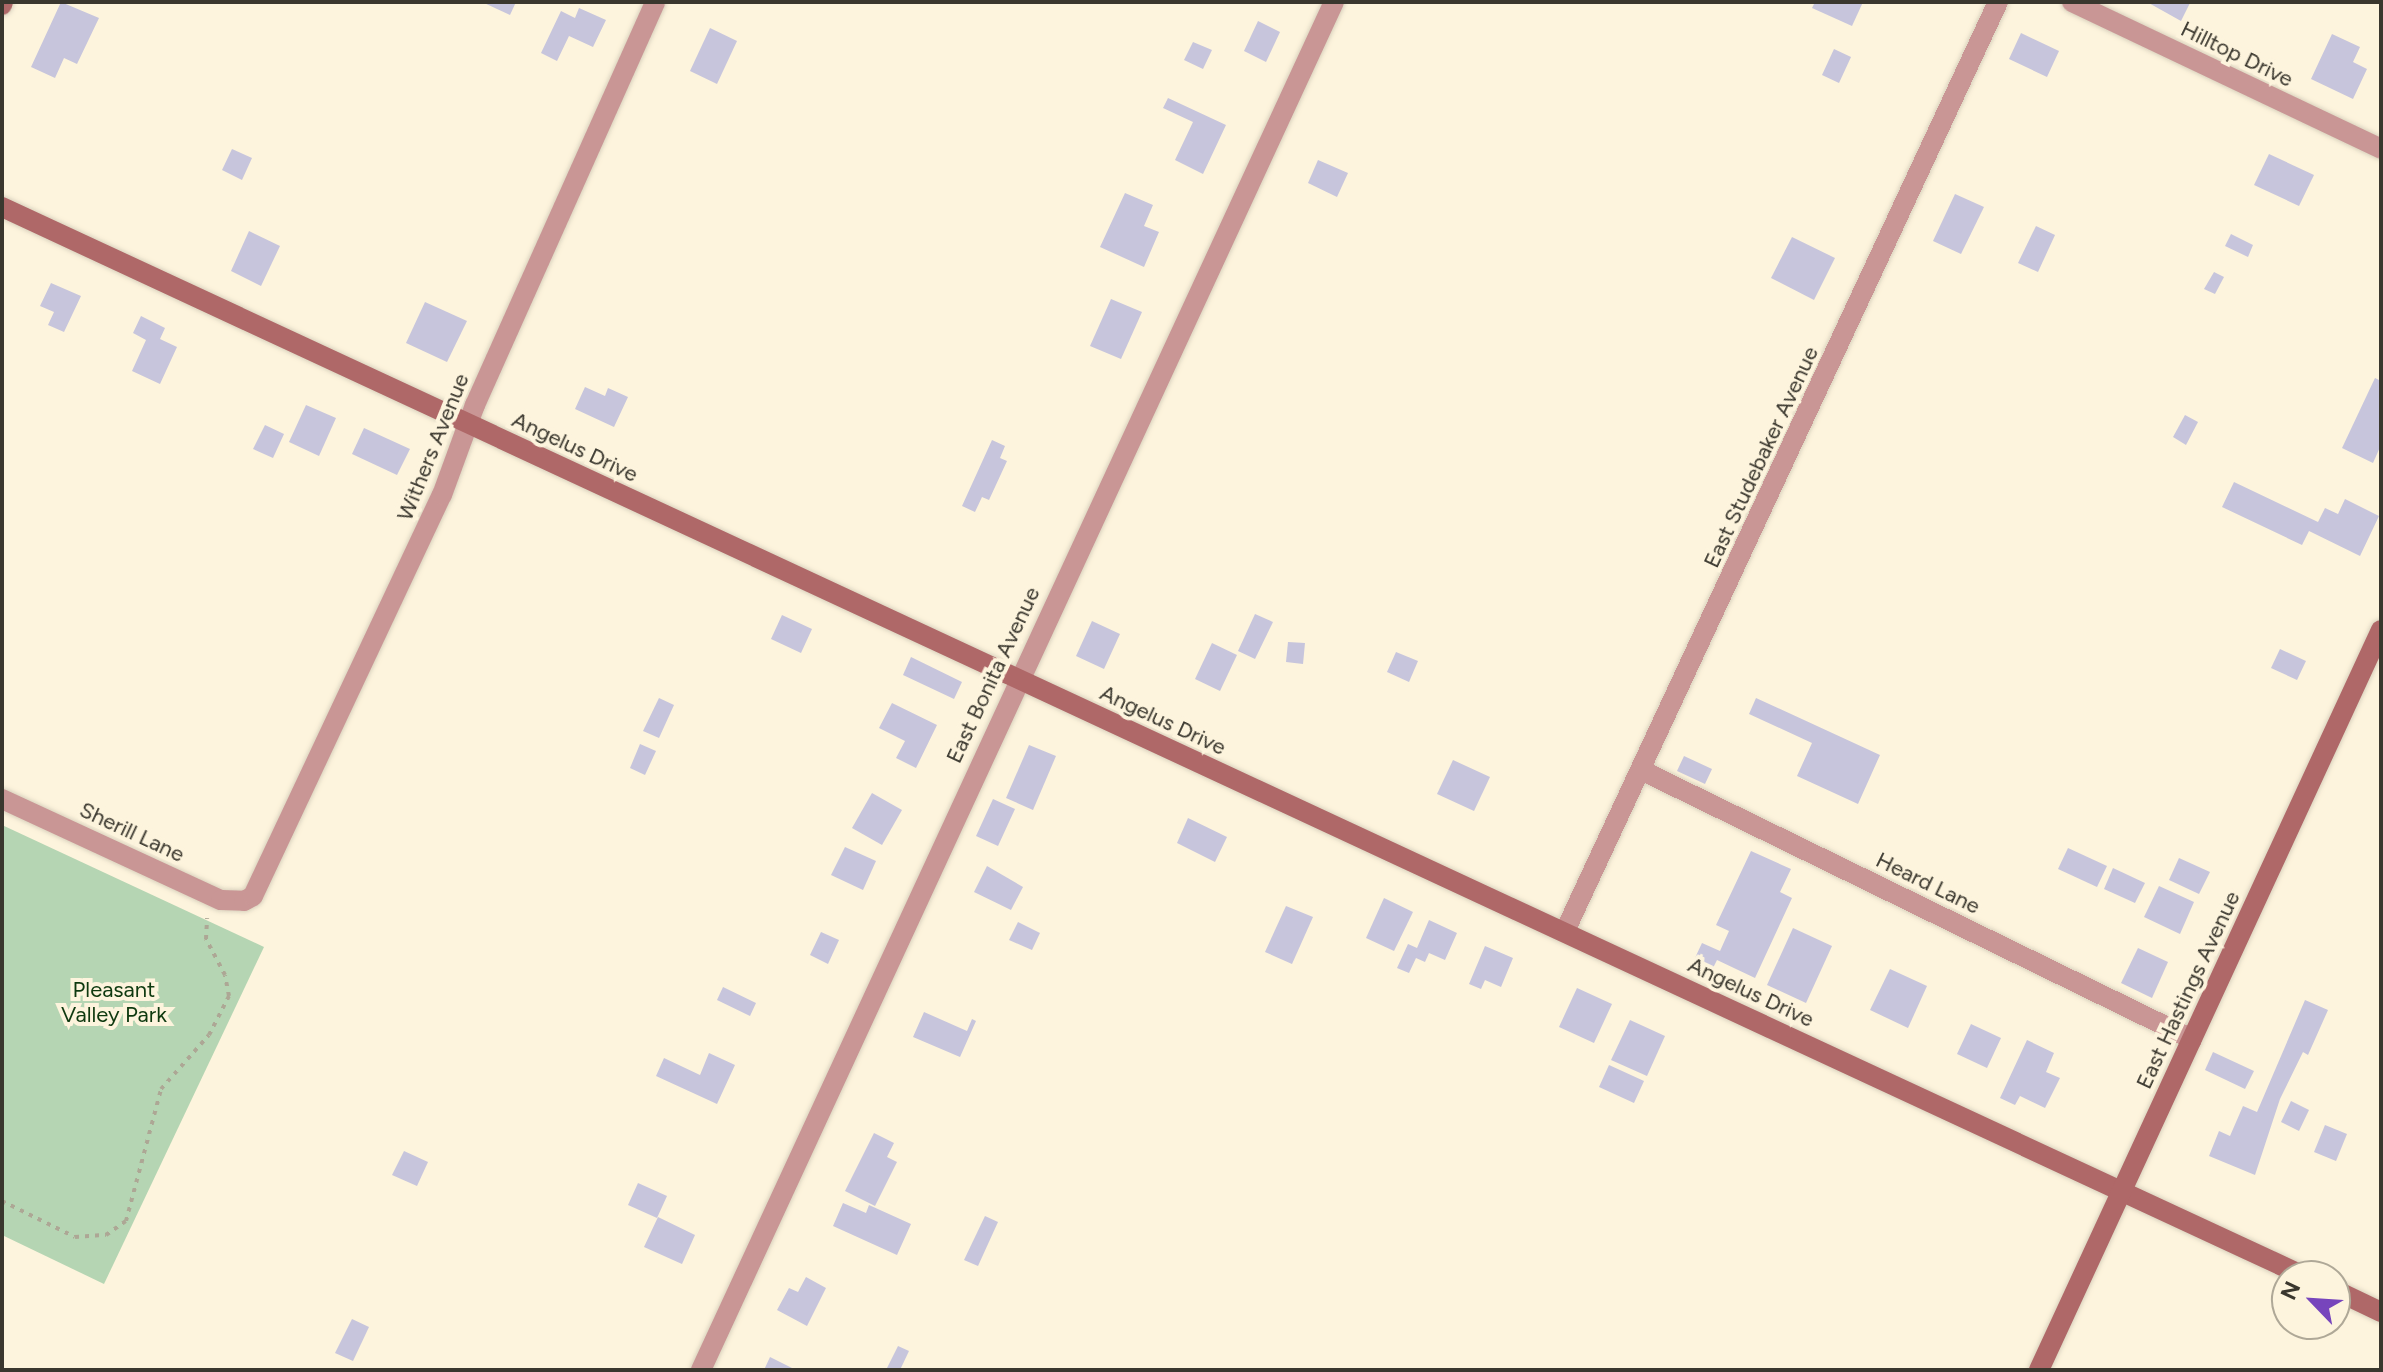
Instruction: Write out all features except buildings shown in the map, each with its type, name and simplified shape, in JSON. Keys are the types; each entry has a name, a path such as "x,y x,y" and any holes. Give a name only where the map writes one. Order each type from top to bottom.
{"street":[{"name":"Withers Avenue","path":"244,901 268,871 442,495 468,424 655,2"},
{"name":"East Bonita Avenue","path":"701,1370 1333,2"},
{"name":"East Studebaker Avenue","path":"1565,931 1643,771 1998,2"},
{"name":"Hilltop Drive","path":"2072,2 2381,149"},
{"name":"Angelus Drive","path":"2,207 2271,1261"},
{"name":"East Hastings Avenue","path":"2039,1370 2381,631"},
{"name":"Heard Lane","path":"1643,771 2192,1039"},
{"name":"Sherill Lane","path":"2,799 221,900 244,901"},
{"path":"2351,1298 2381,1312"}],"path":[{"path":"2,1201 75,1237 106,1235 126,1221 161,1089 209,1035 229,996 225,975 206,939 211,919 197,913"}],"green space":[{"name":"Pleasant Valley Park","path":"2,825 264,947 104,1284 2,1235"}]}
